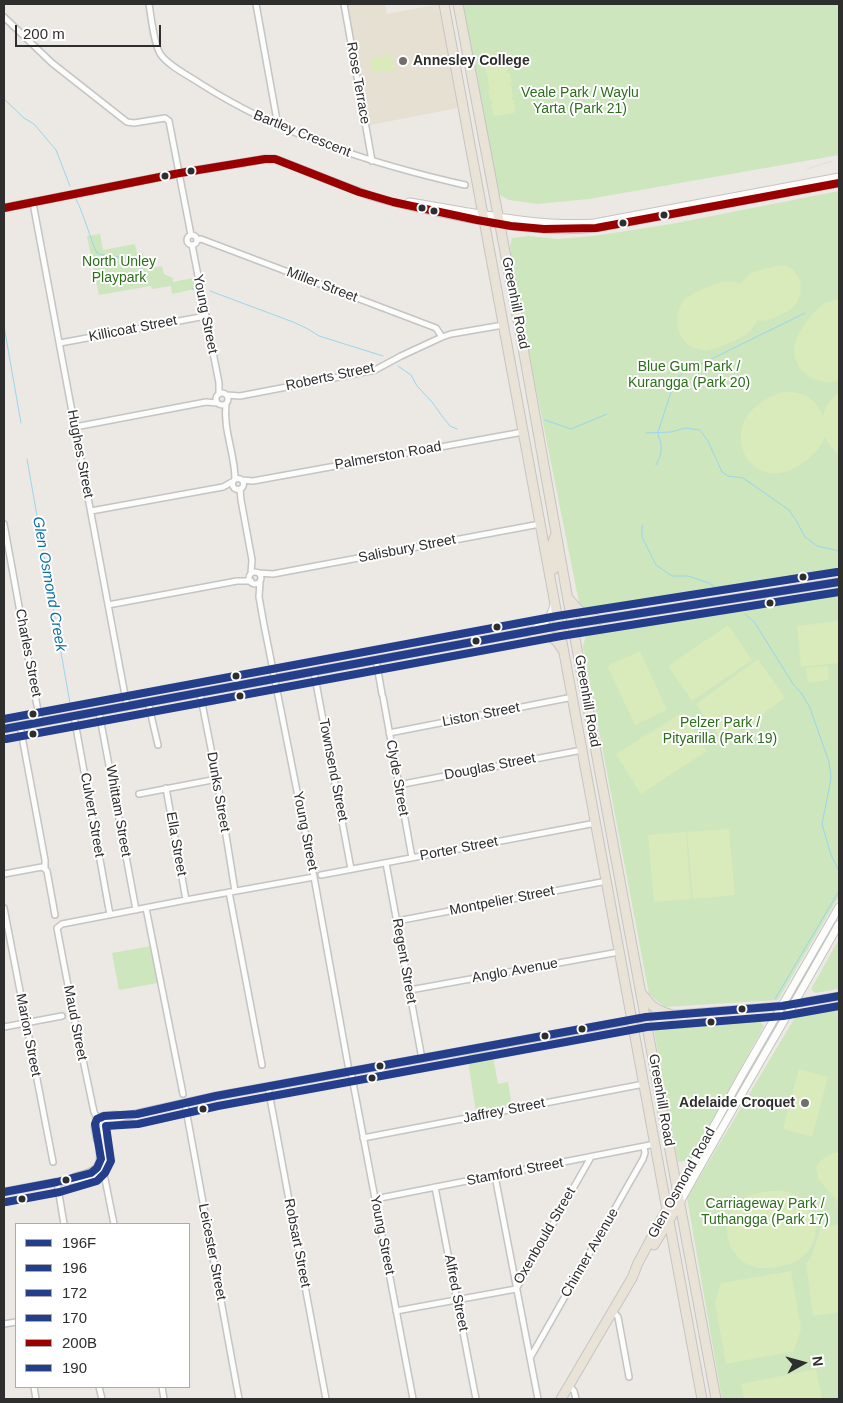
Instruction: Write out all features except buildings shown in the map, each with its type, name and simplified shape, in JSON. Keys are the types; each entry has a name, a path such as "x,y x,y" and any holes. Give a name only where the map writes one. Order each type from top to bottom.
{"highway":[{"name":"Greenhill Road","path":"444,4 702,1399"},
{"name":"Greenhill Road","path":"458,4 716,1399"},
{"path":"471,143 476,144 482,134"},
{"path":"494,274 499,257 504,257 506,260"},
{"path":"503,325 510,325 520,331"},
{"path":"515,392 523,397 525,396 526,383 529,381"},
{"path":"548,570 554,568 555,565 552,546 556,532"},
{"path":"568,597 586,617 598,620"},
{"path":"529,632 540,633 554,638 564,654"},
{"path":"568,675 576,664 580,665"},
{"path":"586,770 595,772 598,761"},
{"path":"590,792 596,783 603,784"},
{"path":"604,866 611,867 618,862"},
{"path":"625,980 632,980 638,975"},
{"path":"641,992 658,1011 672,1015"},
{"path":"644,1084 658,1082"},
{"name":"Glen Osmond Road","path":"632,1278 638,1263 678,1192"},
{"name":"Glen Osmond Road","path":"561,1399 632,1278 642,1265 680,1202"},
{"path":"655,1243 663,1237 673,1240"}],"main road":[{"path":"4,208 180,173 264,159 275,159 372,196 484,218 559,224 594,223 839,183"},
{"path":"789,190 839,177"},
{"path":"4,729 559,626 839,582"},
{"path":"529,632 550,617 555,602"},
{"name":"Glen Osmond Road","path":"678,1192 839,907"},
{"name":"Glen Osmond Road","path":"680,1202 839,924"},
{"path":"632,1020 646,1017 782,1006 839,996"}],"street":[{"name":"Bartley Crescent","path":"149,4 157,48 161,55 170,64 218,95 278,126 327,146 372,161 465,185"},
{"path":"256,4 278,126"},
{"name":"Rose Terrace","path":"344,4 372,161"},
{"path":"4,17 52,63 127,122 134,124 165,118 169,121 191,235 197,240 192,245 187,241 191,235"},
{"name":"Hughes Street","path":"33,203 127,706"},
{"name":"Miller Street","path":"197,240 200,239 436,328 442,337"},
{"name":"Young Street","path":"192,245 252,560 255,573 260,581 259,597 314,877 348,1065"},
{"name":"Killicoat Street","path":"60,343 206,316"},
{"name":"Roberts Street","path":"222,399 375,370 442,337 503,325"},
{"path":"75,427 222,399"},
{"name":"Palmerston Road","path":"238,484 523,432"},
{"path":"91,511 238,484"},
{"name":"Charles Street","path":"4,524 40,722"},
{"name":"Salisbury Street","path":"108,605 237,581 255,573 273,574 540,524"},
{"name":"Young Street","path":"255,573 249,578 259,597"},
{"name":"Salisbury Street","path":"237,581 257,583 273,574"},
{"name":"Clyde Street","path":"376,660 412,858"},
{"name":"Townsend Street","path":"314,672 352,869"},
{"name":"Dunks Street","path":"200,693 216,779 232,891"},
{"name":"Liston Street","path":"389,733 573,697"},
{"path":"148,702 158,746"},
{"name":"Whittam Street","path":"99,712 136,910"},
{"name":"Culvert Street","path":"74,716 110,914"},
{"path":"20,726 45,860 45,869 47,871 55,914"},
{"name":"Douglas Street","path":"398,785 582,750"},
{"path":"139,794 216,779"},
{"name":"Ella Street","path":"166,788 186,900"},
{"name":"Porter Street","path":"321,875 596,823"},
{"name":"Regent Street","path":"386,863 422,1059"},
{"path":"4,874 42,867 45,869"},
{"path":"110,914 314,877"},
{"name":"Montpelier Street","path":"397,921 607,882"},
{"path":"232,891 262,1065"},
{"name":"Marion Street","path":"4,908 53,1162"},
{"path":"146,908 183,1094"},
{"name":"Maud Street","path":"102,1175 105,1163 100,1136 102,1127 94,1112 57,928 63,924 110,914"},
{"name":"Anglo Avenue","path":"410,990 620,952"},
{"path":"4,1026 62,1016"},
{"path":"102,1127 109,1120 216,1096 632,1020"},
{"name":"Young Street","path":"351,1072 412,1399"},
{"name":"Jaffrey Street","path":"364,1138 644,1084"},
{"name":"Robsart Street","path":"268,1087 326,1399"},
{"name":"Leicester Street","path":"185,1104 239,1399"},
{"path":"97,1119 104,1116 137,1114"},
{"name":"Maud Street","path":"97,1119 95,1127 101,1158 97,1168 106,1182 114,1223"},
{"name":"Stamford Street","path":"375,1199 655,1144"},
{"name":"Chinner Avenue","path":"530,1358 643,1159 644,1147"},
{"name":"Oxenbould Street","path":"396,1311 516,1289 591,1157"},
{"path":"4,1192 91,1173 97,1168"},
{"path":"56,1182 88,1179 102,1175"},
{"path":"495,1176 538,1399"},
{"path":"56,1182 64,1223"},
{"name":"Alfred Street","path":"435,1187 476,1399"},
{"path":"612,1312 618,1317 629,1377"},
{"path":"570,1384 576,1399"}],"shaded area":[{"name":"Annesley College","path":"346,4 385,4 387,14 439,4 458,108 370,125"}],"green space":[{"name":"Veale Park / Waylu Yarta (Park 21)","path":"461,4 839,4 839,155 589,199 537,204 509,200 498,194"},
{"path":"392,55 394,70 373,73 370,59"},
{"path":"505,56 509,69 507,73 510,73 512,83 509,84 511,86 512,100 514,100 516,111 514,113 494,116 484,63 485,59"},
{"name":"Blue Gum Park / Kurangga (Park 20)","path":"839,191 839,574 586,613 580,607 512,269 510,246 512,238 528,236 558,239 594,236 671,224"},
{"name":"North Unley Playpark","path":"100,234 103,250 135,244 137,254 143,253 146,269 162,266 164,274 173,278 173,282 193,278 195,289 172,294 171,286 152,289 151,286 99,295 87,236"},
{"path":"777,266 789,267 798,276 800,282 801,288 798,300 790,310 768,320 757,320 746,335 713,349 703,350 694,348 682,338 677,323 680,307 684,300 700,290 720,282 740,284 752,272"},
{"path":"839,299 839,380 824,382 810,377 799,366 795,359 795,345 803,326 817,310 825,303"},
{"path":"784,392 798,393 808,397 816,404 823,415 829,402 839,392 839,455 825,437 818,449 808,459 800,465 781,473 764,471 751,463 743,450 741,434 746,418 760,403"},
{"name":"Pelzer Park / Pityarilla (Park 19)","path":"839,593 839,896 778,1000 664,1007 649,994 583,646 587,632 597,628"},
{"path":"839,621 839,663 801,667 797,626"},
{"path":"728,625 752,660 692,701 668,666"},
{"path":"640,651 667,710 635,725 607,666"},
{"path":"758,659 785,698 723,742 696,704"},
{"path":"828,666 829,680 808,683 806,668"},
{"path":"683,712 707,751 641,794 616,754"},
{"path":"729,829 735,895 693,899 687,832"},
{"path":"686,832 691,899 654,902 648,835"},
{"path":"839,939 839,989 815,993 811,989"},
{"path":"151,946 158,983 119,990 112,953"},
{"name":"Carriageway Park / Tuthangga (Park 17)","path":"839,1003 839,1399 722,1399 687,1198 797,1014 806,1009"},
{"name":"Carriageway Park / Tuthangga (Park 17)","path":"757,1018 764,1026 690,1160 678,1162 654,1031 660,1027"},
{"path":"492,1051 498,1084 508,1082 512,1106 476,1112 467,1055"},
{"name":"Adelaide Croquet","path":"799,1069 828,1077 812,1137 783,1129"},
{"path":"833,1153 839,1153 839,1203 818,1179 816,1167 821,1160"},
{"path":"768,1191 788,1192 797,1195 804,1201 814,1215 816,1233 809,1250 800,1259 774,1268 761,1268 749,1265 740,1259 728,1240 727,1228 729,1217 734,1207 743,1199"},
{"path":"839,1225 839,1312 813,1316 806,1264 812,1255 821,1227"},
{"path":"791,1271 801,1329 794,1351 726,1364 715,1302 721,1283"},
{"path":"816,1369 822,1399 744,1399 741,1384"}],"waterway":[{"path":"4,99 24,118 34,124 56,150 70,186"},
{"path":"76,199 97,253 125,258 141,269"},
{"path":"210,291 293,322 319,336 383,356"},
{"path":"658,432 675,380 683,373 805,313"},
{"name":"Glen Osmond Creek","path":"4,326 21,423"},
{"path":"398,366 411,375 417,386 450,426 457,429"},
{"path":"545,420 571,429 607,414"},
{"path":"646,433 671,432 685,428 700,430 708,441 722,472 728,476 743,478 789,510 805,537 817,546 839,551"},
{"path":"656,465 661,450 658,433"},
{"name":"Glen Osmond Creek","path":"27,459 71,709"},
{"path":"643,525 642,537 656,565 672,576 688,576 715,587"},
{"path":"745,614 755,623 810,708 829,762 831,777 822,824 831,855 839,871"},
{"name":"Glen Osmond Creek","path":"80,761 81,768"},
{"name":"Glen Osmond Creek","path":"82,775 93,841"},
{"name":"Glen Osmond Creek","path":"95,849 105,907"},
{"path":"775,999 839,891"}],"tram line":[{"path":"807,169 832,161"}],"transit line":[{"name":"200B","path":"4,208 180,173 265,159 275,159 359,192 393,202 477,220 544,229 596,228 839,183"},
{"name":"190","path":"4,719 557,616 837,572"},
{"name":"196F","path":"4,729 559,626 839,582"},
{"name":"196","path":"6,739 561,636 839,592"},
{"name":"172","path":"4,1192 57,1182 91,1173 97,1168 101,1159 95,1124 97,1119 104,1116 137,1114 216,1096 646,1017 782,1006 839,996"},
{"name":"170","path":"6,1202 60,1192 97,1181 105,1173 111,1161 106,1126 138,1124 218,1106 647,1027 783,1016 839,1006"}],"place":[{"name":"Annesley College","path":"403,61"},
{"name":"Adelaide Croquet","path":"805,1103"}]}
